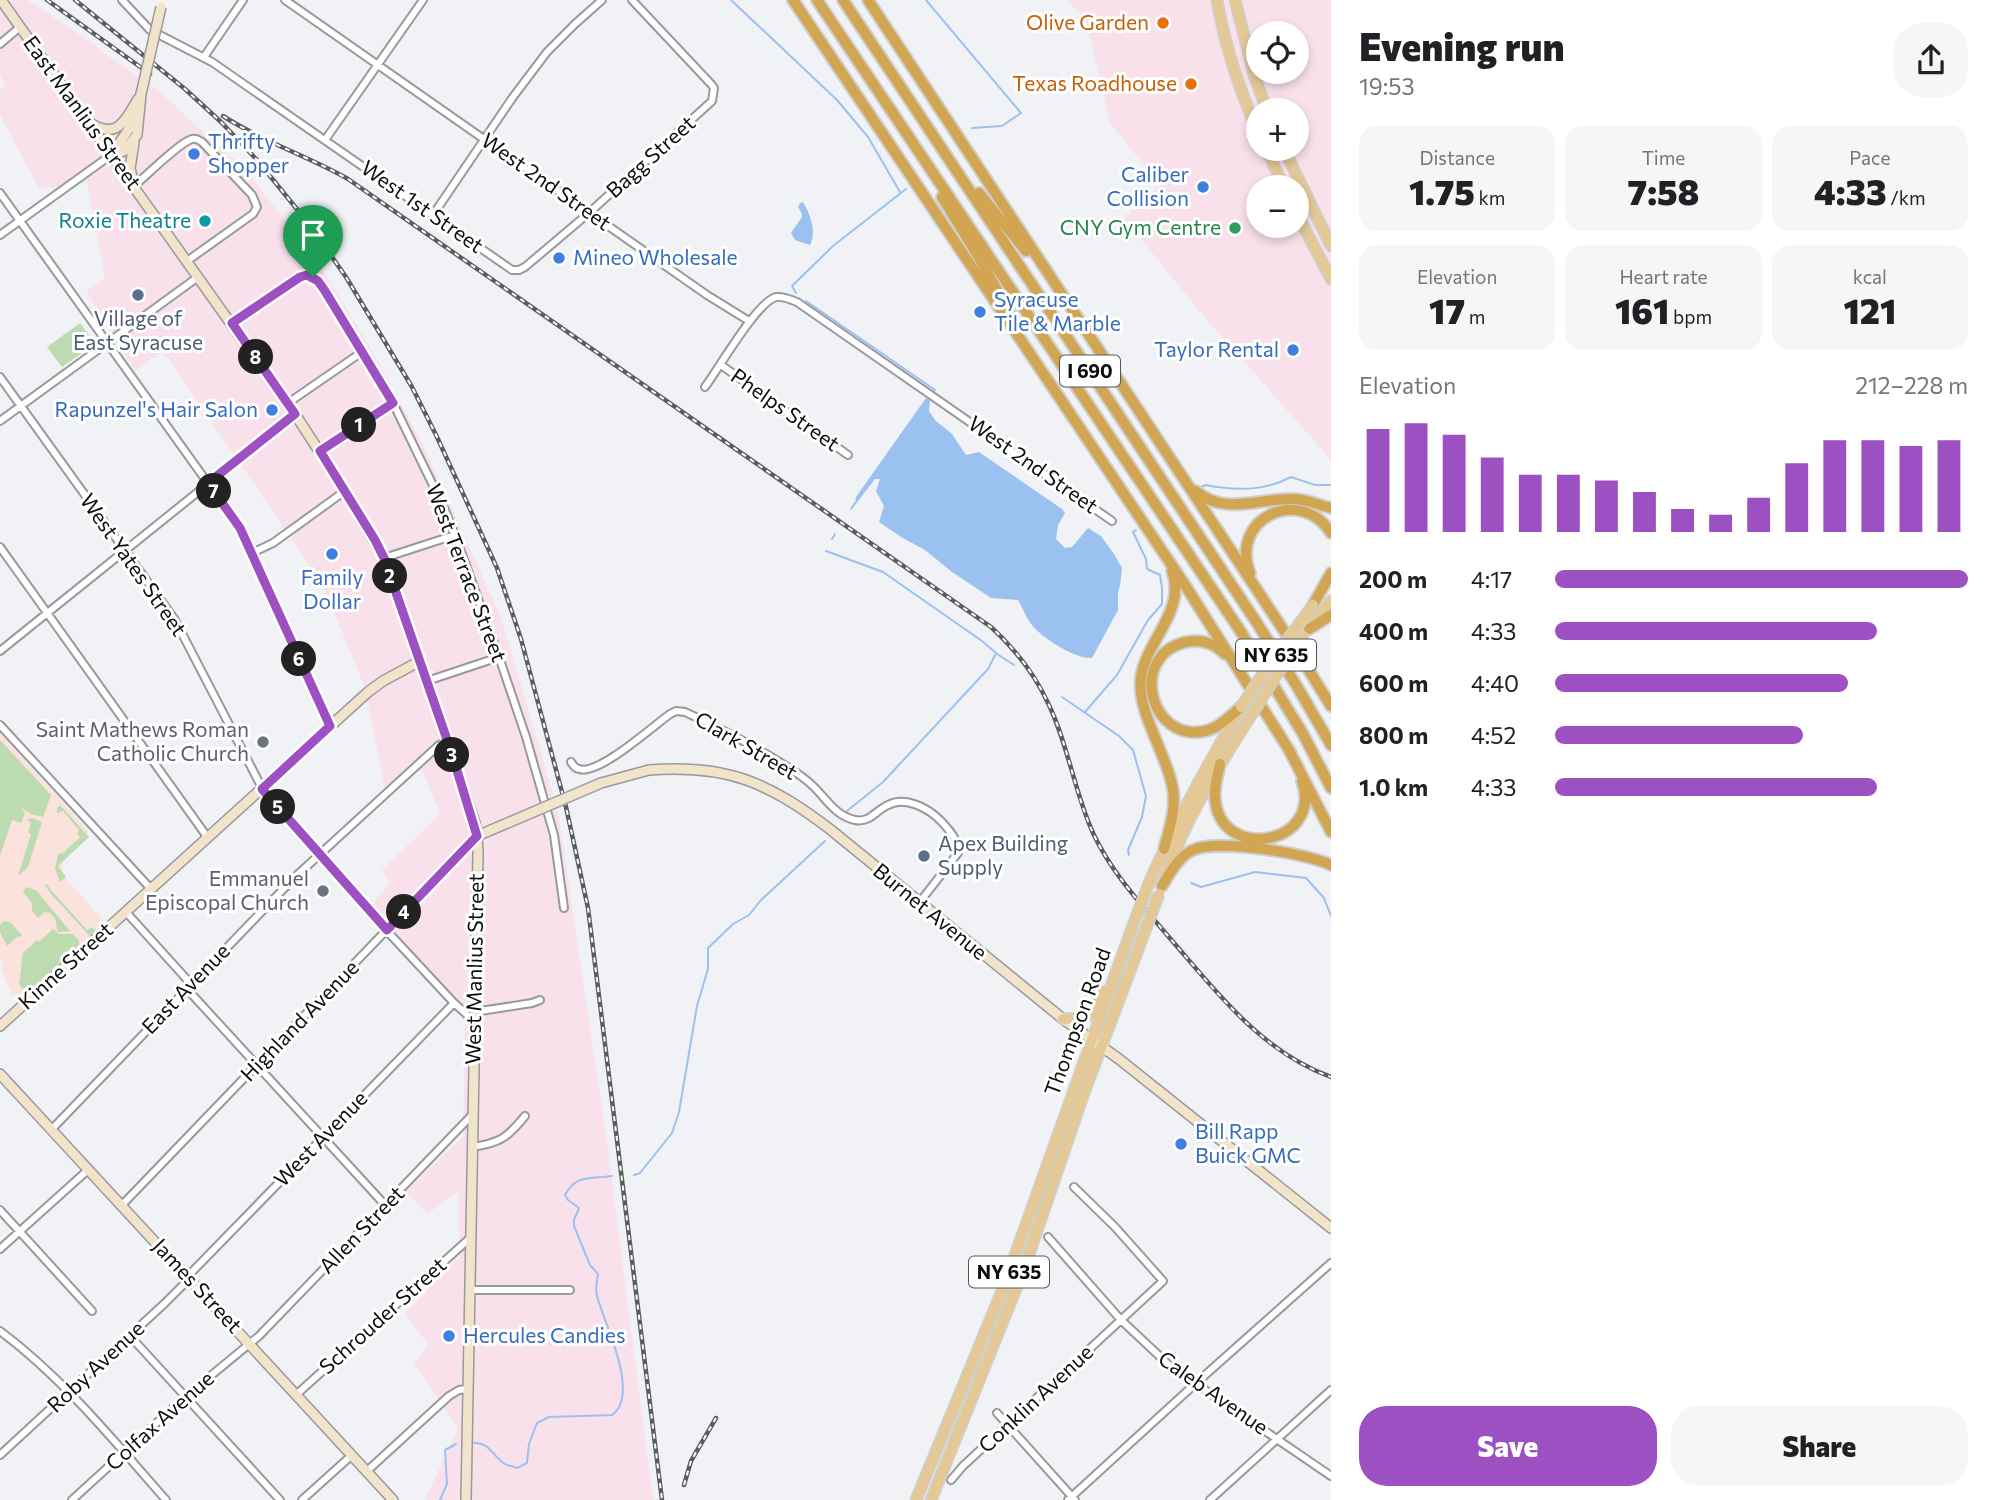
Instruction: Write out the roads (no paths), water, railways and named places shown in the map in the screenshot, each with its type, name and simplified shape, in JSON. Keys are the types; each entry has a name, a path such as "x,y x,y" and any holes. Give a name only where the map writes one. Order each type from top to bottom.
{"highway":[{"path":"793,0 1160,547 1289,750 1331,832"},
{"name":"I 690","path":"817,0 1241,632 1303,734 1331,788"},
{"name":"I 690","path":"843,0 1268,640 1331,745"},
{"path":"868,0 1331,706"},
{"path":"873,84 981,261 1049,384"},
{"path":"945,152 1076,317"},
{"path":"1173,464 1196,491 1212,502 1230,505 1297,499 1331,508"},
{"path":"1262,597 1249,570 1246,550 1253,528 1275,512 1288,510 1313,515 1323,522 1331,533"},
{"path":"1160,547 1175,579 1175,598 1142,673 1141,691 1174,792 1174,810 1164,849"},
{"path":"1313,605 1331,573"},
{"path":"1306,633 1331,615"},
{"path":"1236,665 1218,646 1207,642 1183,642 1175,645 1156,663 1150,684 1156,708 1163,718 1185,731 1206,730 1217,726 1241,707"},
{"path":"1318,683 1331,692"},
{"path":"1220,764 1214,795 1220,818 1239,835 1250,839 1271,839 1292,828 1303,811 1306,798 1304,785 1289,750"},
{"path":"1160,890 1187,853 1206,845 1312,857 1331,865"}],"main road":[{"path":"1217,0 1235,77 1246,103"},
{"path":"1235,0 1262,98"},
{"path":"1290,161 1331,246"},
{"path":"1309,237 1331,279"},
{"name":"Thompson Road","path":"916,1500 1004,1286 1132,928 1164,849 1241,707 1313,605 1331,585"},
{"name":"Thompson Road","path":"931,1500 1024,1269 1054,1187 1069,1135 1174,853 1220,764 1279,671 1331,601"},
{"path":"1063,1019 1087,1017 1098,1004 1117,969"}],"street":[{"name":"East Manlius Street","path":"1,0 187,261"},
{"name":"West 1st Street","path":"122,0 150,30 204,57 512,270 520,270"},
{"path":"204,57 243,0"},
{"name":"West 2nd Street","path":"285,0 707,295 749,321 763,305 778,297 797,302 1112,520"},
{"path":"325,140 423,0"},
{"path":"433,215 547,52 603,0"},
{"name":"Bagg Street","path":"520,270 590,212 712,102 715,95 711,84 632,0"},
{"path":"111,155 129,129 141,94 162,3"},
{"path":"0,44 20,27"},
{"path":"87,120 102,130 114,129 126,119 141,94"},
{"path":"141,94 130,168 134,186 189,140 194,139 202,142 252,195 256,203 256,209 247,219 187,261"},
{"path":"0,234 111,155 124,151 137,135"},
{"path":"0,193 240,528 330,726"},
{"name":"West Manlius Street","path":"187,261 288,402 375,540 384,558 427,681 477,836 466,1500"},
{"name":"West Terrace Street","path":"232,323 307,275 318,281 393,403 444,508 499,657 526,737 554,835 564,908"},
{"path":"0,421 198,277"},
{"path":"705,387 749,321"},
{"path":"288,402 362,352"},
{"name":"Phelps Street","path":"721,365 848,455"},
{"name":"West Yates Street","path":"0,377 175,620 262,789 454,1003 474,1016"},
{"path":"320,451 393,403"},
{"path":"0,651 295,414"},
{"path":"252,553 273,543 345,491"},
{"path":"384,558 455,535"},
{"path":"0,547 208,838"},
{"path":"427,681 499,657"},
{"name":"Kinne Street","path":"0,1026 368,692 420,661"},
{"name":"Clark Street","path":"571,762 579,769 597,767 670,714 676,711 685,712 790,769 814,787 844,816 864,820 886,805 896,802 927,809 954,836 958,853 919,903"},
{"path":"0,725 151,889"},
{"name":"East Avenue","path":"52,1129 319,854 447,740"},
{"name":"Burnet Avenue","path":"477,836 601,783 649,770 714,771 748,780 771,790 797,804 831,830 1063,1019 1119,1059 1331,1228"},
{"name":"Highland Avenue","path":"122,1205 477,836"},
{"path":"126,912 257,1065 385,1205"},
{"path":"474,1016 540,1000"},
{"name":"West Avenue","path":"188,1276 454,1003"},
{"name":"James Street","path":"0,1074 393,1500"},
{"name":"Allen Street","path":"250,1343 472,1115"},
{"path":"471,1147 500,1140 510,1134 526,1116"},
{"path":"0,1249 89,1169"},
{"name":"Conklin Avenue","path":"951,1480 1163,1282 1115,1227 1074,1187"},
{"path":"0,1210 92,1311"},
{"name":"Caleb Avenue","path":"1048,1237 1121,1320 1170,1366 1331,1476"},
{"name":"Schrouder Street","path":"297,1395 470,1238"},
{"path":"997,1413 1072,1499 1195,1384 1331,1263"},
{"name":"Roby Avenue","path":"0,1455 130,1336 184,1284 188,1276"},
{"path":"470,1290 570,1290"},
{"path":"0,1331 68,1392 166,1500"},
{"path":"130,1336 279,1500"},
{"name":"Colfax Avenue","path":"72,1500 185,1397 250,1343"},
{"path":"367,1471 449,1396 459,1390 468,1389"},
{"path":"1210,1500 1331,1391"},
{"path":"302,1500 352,1455"}],"water":[{"path":"803,202 813,229 810,245 795,240 791,233 802,217 798,207"},
{"path":"926,398 930,401 929,411 935,420 952,434 966,455 979,452 1062,509 1065,513 1058,525 1056,539 1065,548 1072,547 1088,528 1101,536 1114,554 1122,568 1118,610 1092,658 1059,647 1043,636 1030,622 1018,600 991,598 925,550 879,522 884,506 876,491 880,479 875,479 855,505 856,497"}],"waterway":[{"path":"731,0 837,100 868,137 900,192"},
{"path":"926,0 1021,113 1002,126 972,128"},
{"path":"796,293 792,286 833,246 906,189"},
{"path":"806,301 935,390 933,392"},
{"path":"1201,487 1206,485 1250,488 1271,485 1291,477 1315,485 1331,485"},
{"path":"851,509 855,503"},
{"path":"1085,712 1117,675 1148,620 1162,604 1160,575 1147,569 1146,559 1133,532 1136,530"},
{"path":"832,539 835,534"},
{"path":"826,551 883,572 996,653 988,669 883,782 847,811"},
{"path":"997,654 1014,665"},
{"path":"1062,697 1119,736 1133,750 1146,796 1142,817 1128,850 1129,855"},
{"path":"634,1175 640,1173 672,1133 679,1112 697,1006 708,969 708,948 733,924 749,915 761,900 825,841"},
{"path":"1191,883 1201,887 1255,872 1306,878 1324,898 1331,916"},
{"path":"474,1443 488,1447 505,1464 517,1468 527,1463 529,1444 537,1423 549,1417 612,1415 620,1405 622,1375 597,1296 598,1274 590,1265 574,1226 579,1208 565,1195 569,1188 579,1181 612,1176"},
{"path":"440,1500 447,1484 445,1450 456,1444"}],"railway":[{"path":"47,0 150,74"},
{"path":"75,0 185,89 221,122 257,160 309,224 346,277 412,387 497,568 521,639 566,807 588,908 662,1500"},
{"path":"223,116 254,134 348,179 991,627 1023,662 1043,692 1061,735 1093,833 1127,887 1204,978 1241,1017 1282,1052 1331,1077"},
{"path":"684,1485 691,1461 716,1418"}],"place":[{"name":"Olive Garden","path":"1163,23"},
{"name":"Texas Roadhouse","path":"1191,84"},
{"name":"Thrifty Shopper","path":"194,154"},
{"name":"Caliber Collision","path":"1203,187"},
{"name":"Roxie Theatre","path":"205,221"},
{"name":"CNY Gym Centre","path":"1235,228"},
{"name":"Mineo Wholesale","path":"559,258"},
{"name":"Village of East Syracuse","path":"138,295"},
{"name":"Syracuse Tile & Marble","path":"980,312"},
{"name":"Taylor Rental","path":"1293,350"},
{"name":"Rapunzel's Hair Salon","path":"272,410"},
{"name":"Family Dollar","path":"332,554"},
{"name":"Saint Mathews Roman Catholic Church","path":"263,742"},
{"name":"Apex Building Supply","path":"924,856"},
{"name":"Emmanuel Episcopal Church","path":"323,891"},
{"name":"Bill Rapp Buick GMC","path":"1181,1144"},
{"name":"Hercules Candies","path":"449,1336"}]}
